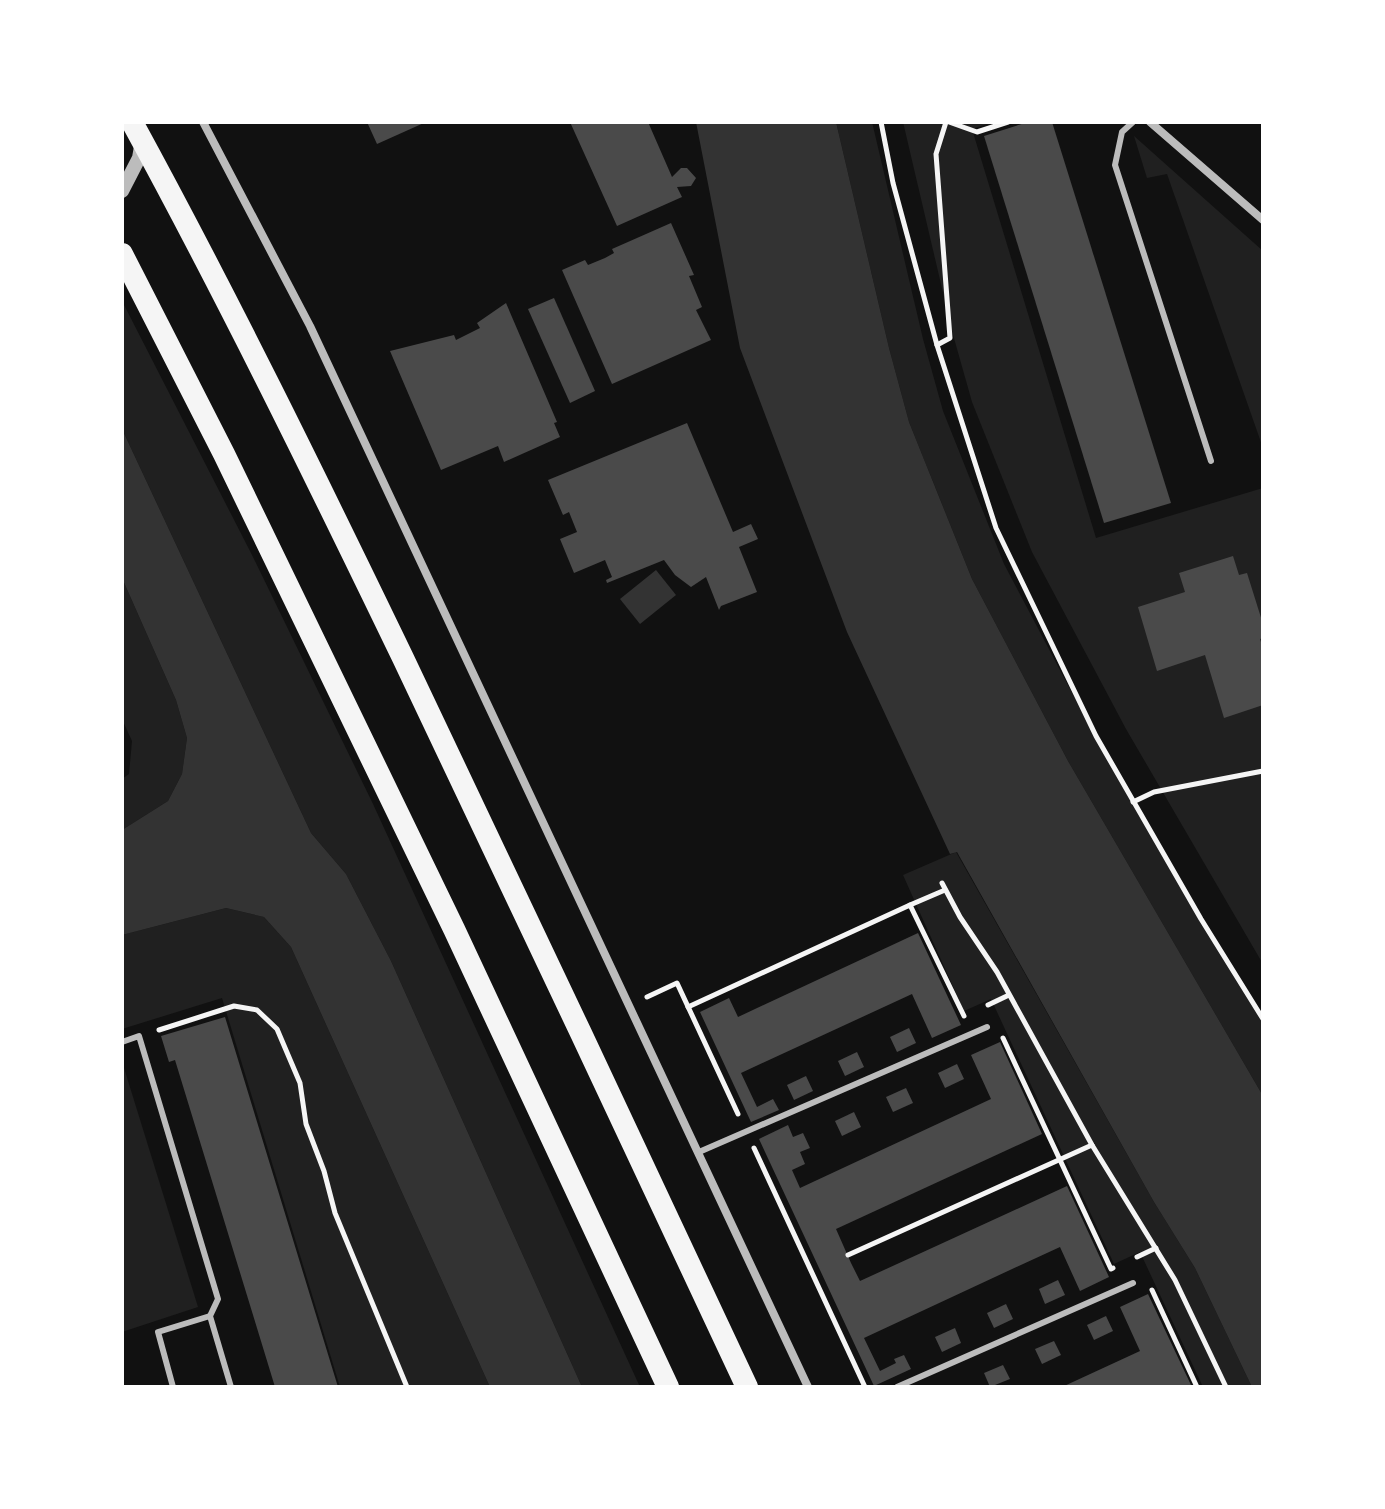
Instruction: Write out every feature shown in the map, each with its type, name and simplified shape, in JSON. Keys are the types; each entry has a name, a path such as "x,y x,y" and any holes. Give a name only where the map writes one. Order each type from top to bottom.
{"highway":[{"path":"137,132 182,213 363,577 520,902 747,1387"},
{"path":"122,254 224,454 454,929 668,1387"},
{"path":"122,280 142,292"}],"street":[{"path":"203,122 310,326 808,1387"},
{"path":"1150,122 1263,220"},
{"path":"122,191 132,174 137,132"}],"lane":[{"path":"1133,122 1122,132 1115,165 1211,461"},
{"path":"699,1152 987,1027"},
{"path":"122,1042 139,1036 218,1299 210,1316 231,1387"},
{"path":"897,1387 1133,1283"},
{"path":"173,1387 158,1332 210,1316"}],"path":[{"path":"881,122 893,183 937,345 996,528 1096,736 1263,1019"},
{"path":"937,345 950,338 936,154 948,122 977,132 1008,122"},
{"path":"1133,802 1154,792 1263,771"},
{"path":"942,883 1009,995 1092,1145 1175,1280 1226,1387"},
{"path":"688,1007 945,890"},
{"path":"910,905 963,1016 1009,995"},
{"path":"630,1005 677,983 865,1387"},
{"path":"988,1005 992,1014"},
{"path":"139,1036 234,1006 257,1010 277,1029 300,1083 306,1124 324,1171 335,1213 407,1387"},
{"path":"1002,1037 1111,1269 1156,1248"},
{"path":"848,1255 1092,1145"},
{"path":"1137,1257 1142,1267"},
{"path":"812,1272 819,1268"},
{"path":"1147,1277 1197,1387"}],"shaded area":[{"path":"696,122 836,122 909,422 972,579 1068,761 1263,1096 1263,1387 1252,1387 1195,1268 1154,1202 957,852 950,854 847,632 740,348"},
{"path":"836,122 872,122 943,411 1004,564 1099,744 1263,1024 1263,1096 1068,761 972,579 909,422"},
{"path":"903,122 993,122 972,129 1096,538 1263,488 1263,964 1126,729 1032,552 972,402 952,331"},
{"path":"1134,136 1263,251 1263,448 1167,174 1147,178"},
{"path":"122,301 252,555 373,804 640,1387 582,1387 391,961 346,874 311,833 122,429"},
{"path":"122,429 311,833 346,874 391,961 582,1387 490,1387 291,947 264,917 226,908 122,935 122,830 168,801 182,774 187,738 176,700 122,578"},
{"path":"656,570 676,595 640,624 620,599"},
{"path":"122,578 176,700 187,738 182,774 168,801 122,830 122,779 129,774 132,741 122,719"},
{"path":"956,852 1154,1202 1195,1268 1252,1387 1203,1387 1140,1252 1114,1264 991,999 964,1011 903,875"},
{"path":"226,908 264,917 291,947 490,1387 340,1387 222,998 122,1029 122,935"},
{"path":"122,1069 198,1307 122,1332"}],"building":[{"path":"367,122 426,122 377,144"},
{"path":"570,122 648,122 672,177 681,168 687,168 696,178 691,186 677,187 682,197 617,226"},
{"path":"1028,122 1052,122 1171,503 1104,523 984,136"},
{"path":"671,223 694,275 689,276 702,307 696,310 711,340 612,384 562,270 585,260 588,265 605,258 614,253 612,249"},
{"path":"554,298 595,391 570,403 528,309"},
{"path":"506,303 557,422 554,423 560,437 504,462 498,446 441,470 390,351 454,335 456,340 480,328 477,323"},
{"path":"687,423 733,532 751,524 758,539 739,547 757,592 721,606 719,610 706,577 691,587 675,575 664,560 607,583 606,580 612,577 605,560 574,573 560,539 577,532 569,512 563,515 548,480"},
{"path":"1233,556 1239,575 1247,573 1263,624 1263,638 1260,639 1263,648 1263,705 1224,718 1205,655 1157,671 1138,607 1185,592 1179,573"},
{"path":"918,933 961,1025 932,1038 912,994 741,1073 757,1107 773,1099 779,1110 751,1122 700,1012 729,998 738,1017"},
{"path":"225,1017 338,1387 275,1387 175,1060 169,1062 161,1036"},
{"path":"909,1028 916,1043 897,1052 890,1037"},
{"path":"1000,1042 1042,1134 836,1229 851,1263 860,1281 1067,1186 1109,1277 1080,1291 1060,1247 1010,1270 864,1338 880,1371 904,1355 911,1369 874,1386 759,1139 788,1125 793,1137 803,1133 810,1148 800,1152 805,1164 792,1170 800,1188 991,1099 971,1055"},
{"path":"857,1052 864,1067 845,1076 838,1061"},
{"path":"957,1064 964,1079 945,1088 938,1073"},
{"path":"806,1076 813,1091 794,1100 787,1085"},
{"path":"906,1088 913,1103 893,1112 886,1097"},
{"path":"854,1112 861,1127 842,1136 835,1121"},
{"path":"1058,1280 1065,1295 1045,1304 1039,1289"},
{"path":"1148,1294 1191,1385 1062,1387 1140,1351 1120,1307"},
{"path":"1006,1304 1013,1319 994,1328 987,1313"},
{"path":"1106,1316 1113,1331 1094,1340 1087,1325"},
{"path":"955,1328 961,1343 942,1352 935,1337"},
{"path":"1054,1341 1061,1355 1042,1364 1035,1349"},
{"path":"1003,1365 1010,1379 990,1387 984,1373"}]}
